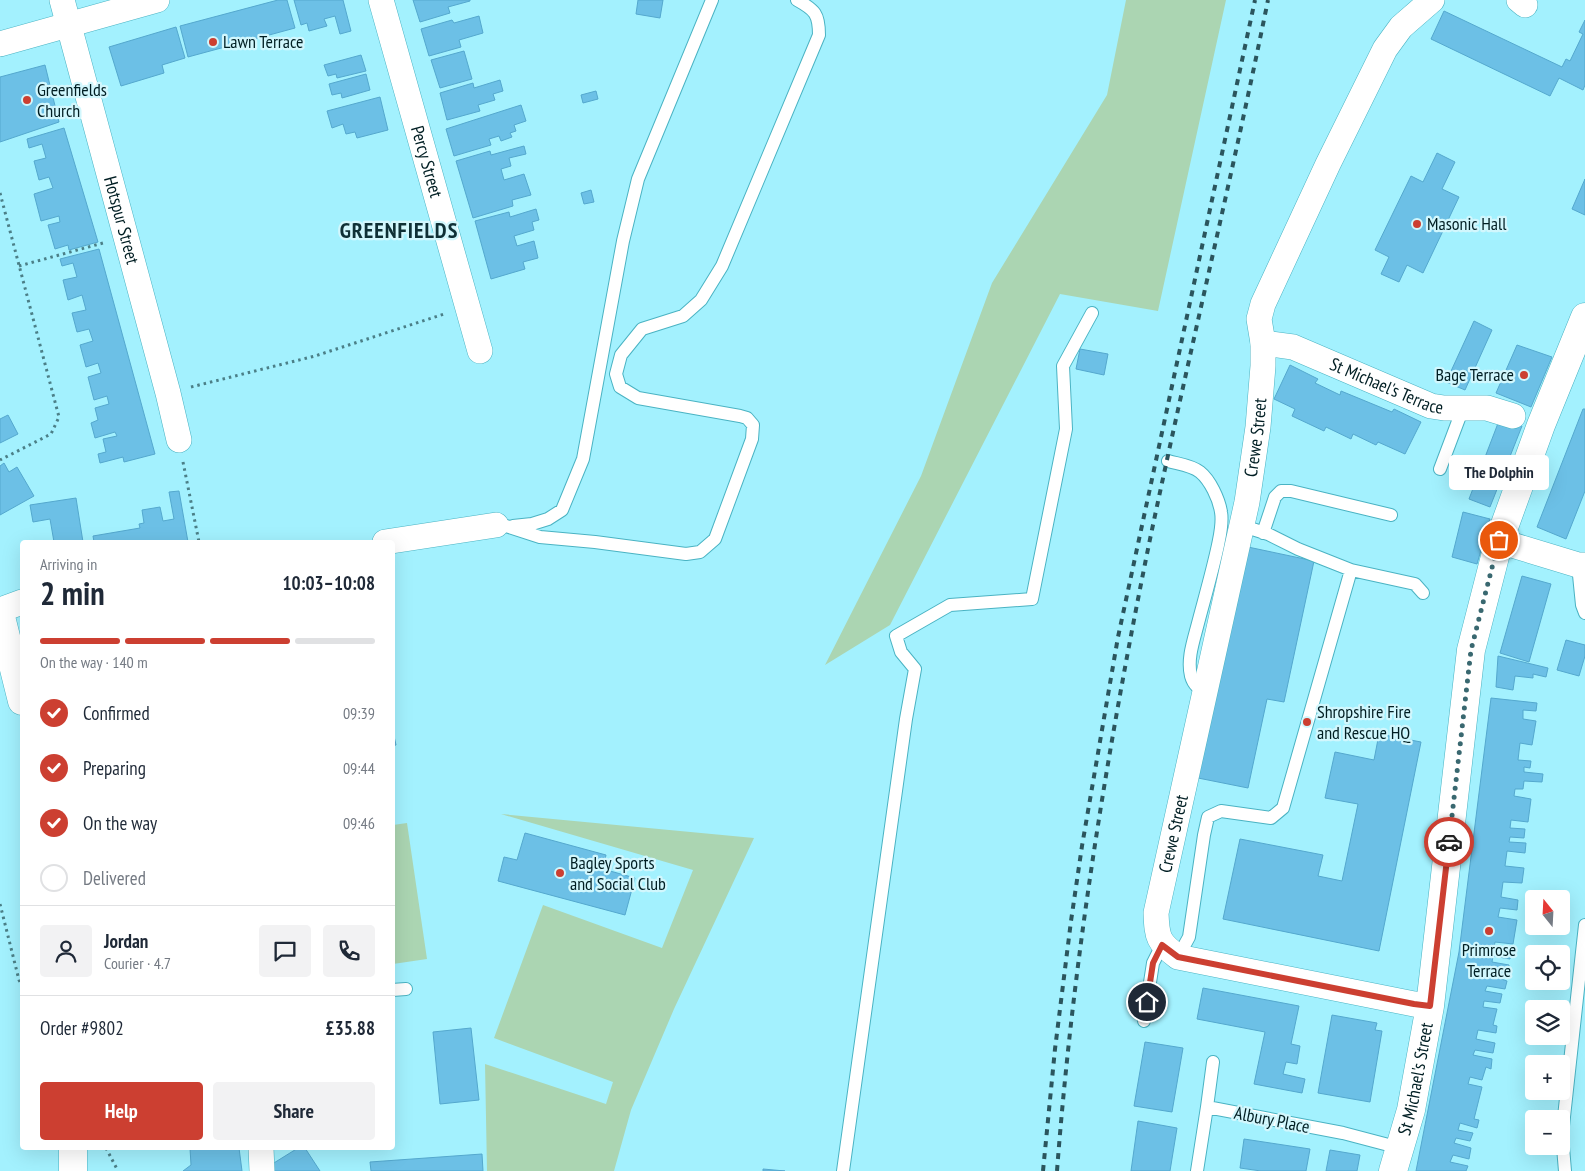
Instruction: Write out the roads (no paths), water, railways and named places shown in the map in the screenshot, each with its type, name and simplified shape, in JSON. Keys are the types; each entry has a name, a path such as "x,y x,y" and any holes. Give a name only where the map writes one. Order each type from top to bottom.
{"main road":[{"name":"St Michael's Street","path":"1396,1160 1411,1110 1430,1006 1471,650 1499,540 1541,425 1585,317"},
{"path":"0,612 20,693"},
{"path":"72,1150 73,1171"}],"street":[{"name":"Hotspur Street","path":"62,0 179,440"},
{"path":"0,44 157,0"},
{"name":"Percy Street","path":"381,0 480,351"},
{"name":"Crewe Street","path":"1170,951 1157,929 1156,913 1206,691 1253,530 1263,366 1263,343 1259,319 1263,304 1328,164 1385,49 1401,27 1432,0"},
{"name":"St Michael's Terrace","path":"1263,343 1293,347 1431,406 1444,408 1487,408 1514,416"},
{"path":"395,541 501,526"},
{"path":"1499,540 1582,565"},
{"path":"0,612 20,603"},
{"path":"1170,951 1430,1006"},
{"path":"261,1150 262,1171"}],"lane":[{"path":"501,526 532,524 548,519 562,510 583,459 623,241 638,179 712,0"},
{"path":"501,526 540,537 686,554 700,552 714,539 752,439 753,425 747,418 638,398 620,387 616,374 622,355 642,329 683,316 701,300 722,266 819,36 819,21 814,10 797,0"},
{"path":"843,1171 906,719 915,669 901,652 896,636 950,605 1032,599 1066,429 1063,366 1092,313"},
{"path":"1440,469 1463,408"},
{"path":"1168,461 1192,467 1201,472 1209,482 1221,512 1222,525 1214,567 1192,646 1190,662 1194,684 1200,690 1206,691"},
{"path":"1391,516 1291,491 1281,491 1253,530 1351,570 1415,584 1423,593"},
{"path":"1582,565 1582,605 1585,613"},
{"path":"1144,1021 1153,963 1189,937 1208,817 1221,811 1272,818 1283,808 1351,570"},
{"path":"1564,1171 1562,1135 1585,925"},
{"path":"395,990 406,989"},
{"path":"1197,1171 1213,1062"},
{"name":"Albury Place","path":"1207,1107 1343,1133 1396,1160"}],"railway":[{"path":"1043,1171 1055,1049 1071,921 1118,637 1255,0"},
{"path":"1057,1171 1072,1013 1082,934 1119,700 1149,544 1268,0"}],"place":[{"name":"Lawn Terrace","path":"213,42"},
{"name":"Greenfields Church","path":"27,100"},
{"name":"Masonic Hall","path":"1417,224"},
{"name":"Bage Terrace","path":"1524,375"},
{"name":"The Dolphin","path":"1499,540"},
{"name":"Shropshire Fire and Rescue HQ","path":"1307,722"},
{"name":"Bagley Sports and Social Club","path":"560,873"},
{"name":"Primrose Terrace","path":"1489,931"}],"district":[{"name":"GREENFIELDS","path":"399,230"}]}
